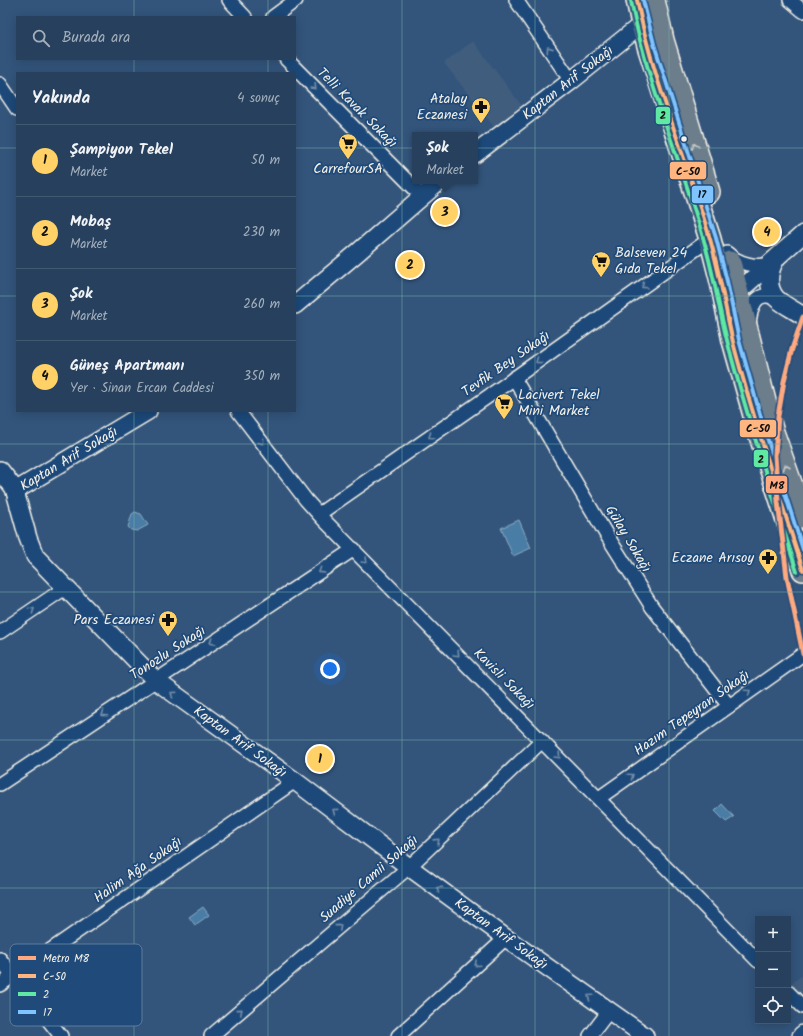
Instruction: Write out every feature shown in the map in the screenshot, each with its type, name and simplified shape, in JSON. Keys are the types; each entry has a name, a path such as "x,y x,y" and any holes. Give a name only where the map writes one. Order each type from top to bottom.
{"main road":[{"path":"653,2 642,25 710,239 734,345 761,440 803,570"},
{"path":"653,2 663,40 728,253 772,428 803,517"}],"street":[{"path":"229,0 244,16"},
{"path":"274,16 296,0"},
{"path":"516,0 571,81"},
{"path":"790,0 803,11"},
{"name":"Kaptan Arif Sokağı","path":"478,152 642,25"},
{"name":"Telli Kavak Sokağı","path":"287,60 422,196"},
{"path":"0,84 16,108"},
{"path":"296,304 436,184"},
{"path":"728,316 727,307 729,300 803,234"},
{"name":"Tevfik Bey Sokağı","path":"319,514 710,239"},
{"path":"728,253 736,260 746,264 763,266 773,261"},
{"path":"773,261 770,279 772,291 777,299"},
{"path":"749,338 750,315 756,300 763,296 777,299 803,316"},
{"name":"Gülay Sokağı","path":"514,378 606,534 652,607 729,706"},
{"name":"Kaptan Arif Sokağı","path":"146,412 15,491 28,538 34,553 65,588 155,680 295,781 506,938 645,1036"},
{"name":"Kavisli Sokağı","path":"239,412 306,500 319,514 755,958"},
{"path":"0,470 11,483 15,491"},
{"name":"Tonozlu Sokağı","path":"0,784 354,549"},
{"path":"0,632 65,588"},
{"name":"Hazım Tepeyran Sokağı","path":"599,798 803,654"},
{"name":"Suadiye Camii Sokağı","path":"211,1036 409,867 542,740"},
{"name":"Halim Ağa Sokağı","path":"59,944 295,781"},
{"path":"398,1036 506,938"},
{"path":"0,959 10,972"},
{"name":"Halim Ağa Sokağı","path":"0,985 10,978"},
{"path":"791,995 803,1007"},
{"path":"590,1036 609,1011"},
{"path":"53,1026 61,1036"}],"shaded area":[{"path":"473,41 522,106 494,127 444,63"},
{"path":"135,512 141,514 148,525 137,531 131,530 128,527 132,514"},
{"path":"519,520 531,548 513,556 501,528"},
{"path":"722,804 734,817 726,822 715,811"},
{"path":"203,907 209,915 195,925 189,917"},
{"path":"803,975 803,1008 791,996 791,983"}],"metro line":[{"name":"M8","path":"803,317 792,349 784,381 778,416 775,455 778,502 787,577 803,654"}],"transit line":[{"name":"C-50","path":"637,0 661,91 710,239 733,342 749,399 803,570"},
{"name":"17","path":"643,0 654,44 716,238 727,281 739,340 764,428 803,550"},
{"name":"2","path":"631,1 655,92 704,241 725,331 744,401 797,572"}],"place":[{"name":"Atalay Eczanesi","path":"481,124"},
{"name":"CarrefourSA","path":"348,160"},
{"name":"Şok","path":"445,212"},
{"name":"Güneş Apartmanı","path":"767,232"},
{"name":"Mobaş","path":"410,265"},
{"name":"Balseven 24 Gıda Tekel","path":"601,278"},
{"name":"Lacivert Tekel Mini Market","path":"504,420"},
{"name":"Eczane Arısoy","path":"768,575"},
{"name":"Pars Eczanesi","path":"168,637"},
{"name":"Şampiyon Tekel","path":"320,759"}]}
